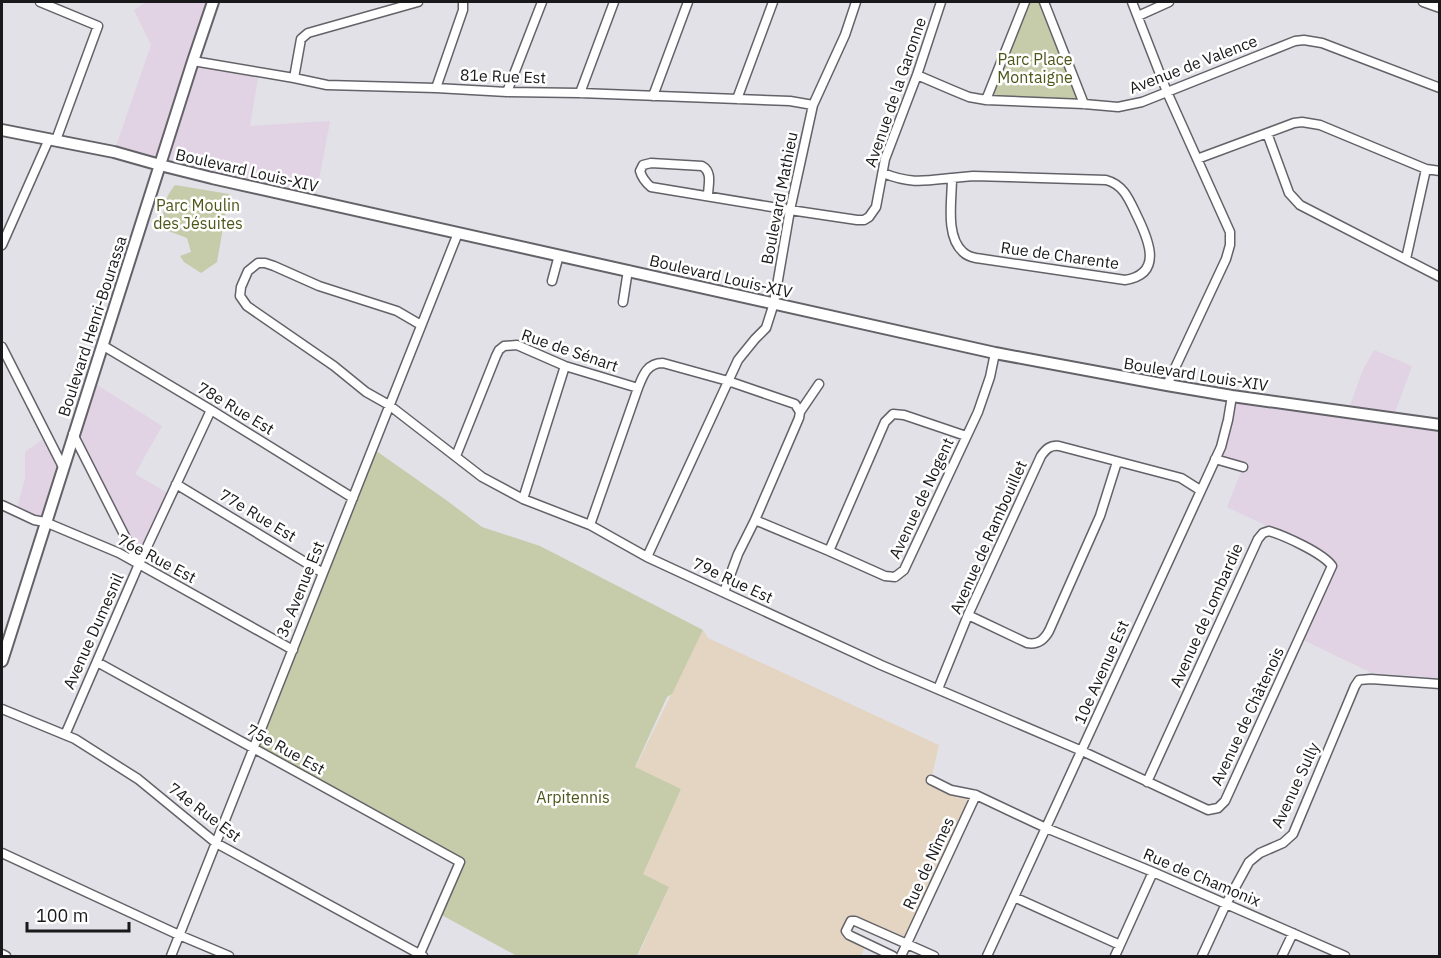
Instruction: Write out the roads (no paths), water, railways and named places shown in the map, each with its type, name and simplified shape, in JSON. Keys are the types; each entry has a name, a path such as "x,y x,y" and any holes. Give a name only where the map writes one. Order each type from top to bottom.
{"main road":[{"name":"Boulevard Henri-Bourassa","path":"2,661 213,2"},
{"name":"Boulevard Louis-XIV","path":"2,130 114,152 160,165 458,233 995,353 1167,386 1440,425"}],"street":[{"path":"2,245 52,139 98,26 40,2"},
{"path":"294,78 301,39 308,33 418,2"},
{"path":"436,88 464,2"},
{"path":"507,92 542,2"},
{"path":"579,93 614,2"},
{"path":"653,96 688,2"},
{"path":"737,99 773,2"},
{"name":"Boulevard Mathieu","path":"647,557 738,360 766,328 774,303 790,210 813,105 845,35 856,2"},
{"name":"Avenue de la Garonne","path":"790,210 857,220 869,218 876,207 885,159 917,75 941,2"},
{"path":"986,100 1025,2"},
{"path":"1044,2 1084,104"},
{"path":"1132,2 1167,92 1230,232 1226,259 1167,386"},
{"path":"1138,16 1169,2"},
{"path":"1423,2 1440,8"},
{"name":"Avenue de Valence","path":"917,75 969,97 986,100 1118,107 1142,102 1295,41 1304,40 1322,43 1440,87"},
{"name":"81e Rue Est","path":"193,61 327,85 790,101 813,105"},
{"path":"1197,159 1302,122 1320,125 1426,169 1440,171"},
{"path":"1267,133 1289,193 1295,200 1308,209 1440,277"},
{"path":"708,196 709,173 702,166 651,163 643,165 640,171 645,182 651,187 790,210"},
{"path":"1406,259 1426,169"},
{"name":"Rue de Charente","path":"883,173 899,180 910,181 973,176 1114,182 1126,194 1148,238 1150,256 1147,268 1138,277 1125,280 976,258 965,254 956,243 951,228 952,178"},
{"name":"3e Avenue Est","path":"171,957 458,233"},
{"path":"552,281 560,255"},
{"name":"79e Rue Est","path":"422,325 397,311 319,286 265,263 258,263 252,267 241,287 240,296 247,306 334,366 366,392 389,405 482,477 523,499 590,525 647,557 881,665 1082,751"},
{"path":"623,302 628,270"},
{"name":"78e Rue Est","path":"102,345 353,498"},
{"name":"Rue de Sénart","path":"456,456 499,350 504,346 517,345 565,366 638,388"},
{"path":"2,347 63,467"},
{"name":"Avenue de Nogent","path":"755,520 885,576 900,575 978,412 990,377 995,353"},
{"path":"590,525 638,388 644,374 652,365 663,363 728,381 789,401 795,404 800,412"},
{"path":"523,499 565,366"},
{"path":"724,592 738,554 755,520 800,412 819,384"},
{"name":"10e Avenue Est","path":"987,957 1221,447 1232,396"},
{"name":"Avenue Dumesnil","path":"65,735 139,564 211,410"},
{"path":"830,551 885,422 893,414 904,415 966,436"},
{"path":"74,434 139,564"},
{"name":"Avenue de Rambouillet","path":"938,689 968,615 1045,450 1054,446 1181,478 1200,490"},
{"path":"1215,459 1243,467"},
{"path":"968,615 1027,643 1034,644 1043,640 1100,516 1117,462"},
{"name":"77e Rue Est","path":"176,484 323,573"},
{"name":"76e Rue Est","path":"2,505 119,553 293,650"},
{"name":"Avenue de Lombardie","path":"1147,782 1258,538 1269,531 1315,553 1331,564"},
{"name":"Avenue de Châtenois","path":"1082,751 1208,810 1221,805 1225,801 1331,564"},
{"name":"75e Rue Est","path":"97,662 460,862 420,956"},
{"name":"Avenue Sully","path":"1202,957 1226,904 1249,862 1260,853 1283,843 1293,834 1359,680 1440,684"},
{"name":"74e Rue Est","path":"2,710 75,739 138,779 216,843 420,956"},
{"path":"931,780 951,790 976,795 1046,828"},
{"name":"Rue de Nîmes","path":"901,957 976,795"},
{"name":"Rue de Chamonix","path":"1046,828 1154,872 1345,957"},
{"path":"2,853 229,957"},
{"path":"1114,957 1154,872"},
{"path":"1014,897 1120,945"},
{"path":"893,957 849,935 846,931 851,921 934,957"},
{"path":"1282,957 1293,933"},
{"path":"2,954 6,957"}],"park label":[{"name":"Parc Place Montaigne","path":"1035,68"},
{"name":"Parc Moulin des Jésuites","path":"198,214"},
{"name":"Arpitennis","path":"573,797"}]}
